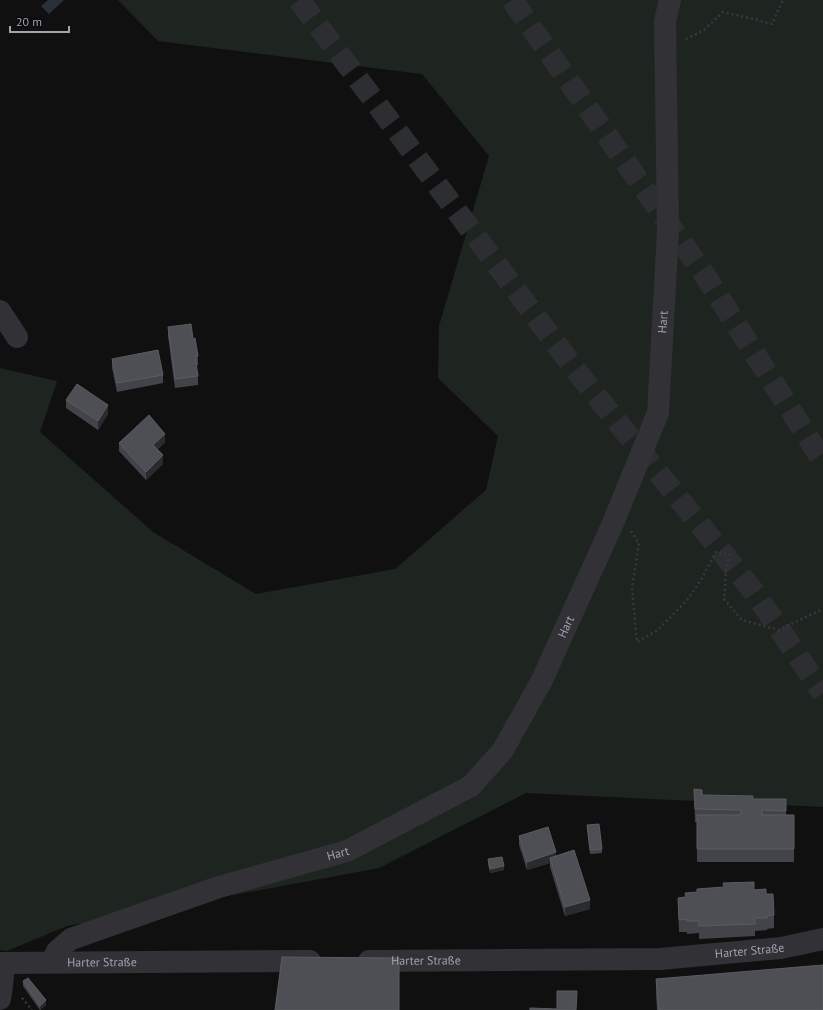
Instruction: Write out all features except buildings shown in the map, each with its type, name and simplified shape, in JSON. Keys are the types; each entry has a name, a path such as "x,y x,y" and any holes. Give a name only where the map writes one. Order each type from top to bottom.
{"street":[{"name":"Hart","path":"52,962 57,951 71,939 219,887 347,851 471,786 503,750 542,680 613,523 658,413 668,231 668,10"},
{"path":"0,311 17,337"},
{"name":"Harter Straße","path":"0,999 2,986 2,963 660,959 781,948 823,939"}],"path":[{"path":"668,10 682,41 704,30 723,12 772,24 783,0"},
{"path":"613,523 630,529 639,543 632,588 637,642 658,630 687,600 701,580 716,552 730,555 726,570 724,600 742,620 778,630 823,609"}],"shaded area":[{"path":"48,0 64,0 49,14 41,6"},
{"path":"118,0 823,0 823,807 526,793 379,868 67,926 7,951 0,950 0,368 57,381 40,432 153,532 256,594 395,569 486,490 498,436 438,378 439,326 489,156 422,74 158,41"}],"tunnel":[{"path":"299,0 574,368 754,592 823,693"},
{"path":"512,0 706,277 823,461"}]}
